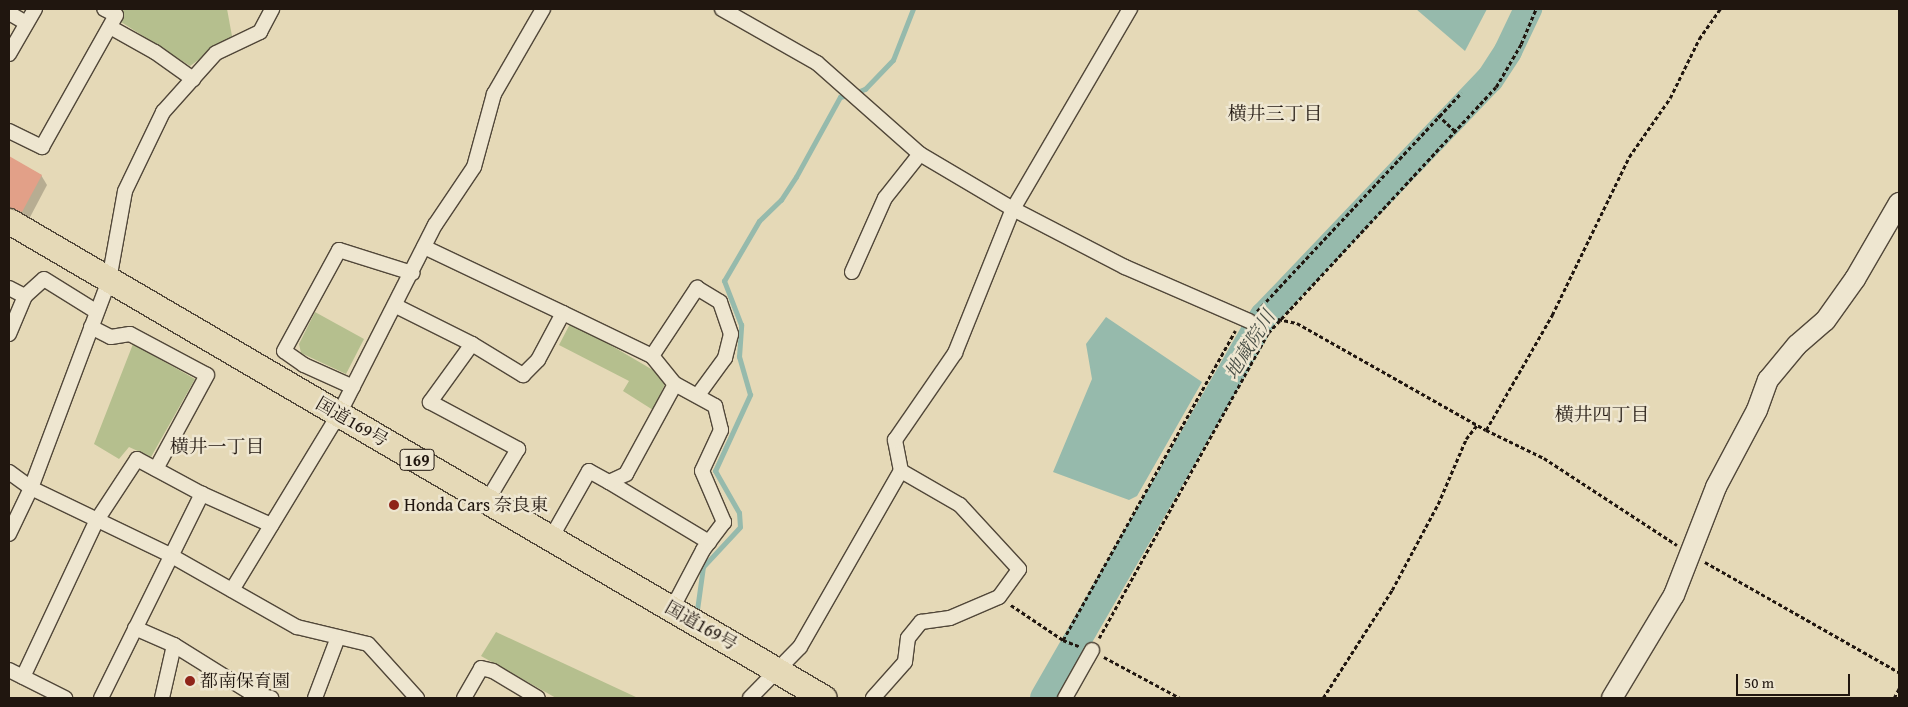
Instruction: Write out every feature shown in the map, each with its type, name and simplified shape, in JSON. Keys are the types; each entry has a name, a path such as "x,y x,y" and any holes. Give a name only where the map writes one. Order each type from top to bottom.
{"highway":[{"name":"国道169号","path":"9,221 824,698"}],"street":[{"path":"9,54 35,9"},
{"path":"9,131 42,147 116,15 104,9"},
{"path":"9,534 31,488 109,280 125,191 163,112 216,53 260,32 272,9"},
{"path":"232,590 339,414 396,306 435,225 474,168 494,94 543,9"},
{"path":"722,9 817,63 920,154 1013,209 1125,267 1245,320"},
{"path":"750,698 775,669 800,647 901,471 894,440 955,353 1013,209 1130,9"},
{"path":"9,13 26,23"},
{"path":"110,27 155,52 193,79"},
{"path":"852,272 885,198 920,154"},
{"path":"1612,698 1674,595 1716,488 1757,410 1768,380 1797,345 1825,321 1855,279 1899,203"},
{"path":"424,247 652,356 675,384 715,406 720,430 702,471 724,522 709,542 672,609"},
{"path":"354,387 304,366 284,351 339,250 412,273"},
{"path":"9,334 24,296 44,279 97,312"},
{"path":"9,288 24,296"},
{"path":"652,356 697,288 720,302 731,334 725,358 698,395"},
{"path":"396,306 472,344 523,375 538,360 563,313"},
{"path":"91,327 111,337 130,334 207,376 156,470"},
{"path":"472,344 430,402 518,449 487,501"},
{"path":"609,482 626,474 675,384"},
{"path":"24,677 98,520 137,459 202,494 271,525"},
{"path":"551,538 589,471 709,542"},
{"path":"873,698 905,662 908,638 921,622 950,618 999,598 1019,569 960,505 901,471"},
{"path":"9,472 31,488 170,555 298,627 368,644 416,698"},
{"path":"101,698 170,555 202,494"},
{"path":"135,628 174,645 251,693 271,698"},
{"path":"315,698 338,637"},
{"path":"162,698 174,645"},
{"path":"1065,698 1092,650"},
{"path":"464,698 481,668 493,671 538,698"},
{"path":"9,670 61,697"}],"path":[{"path":"1092,650 1277,319 1496,87 1521,44 1536,9"},
{"path":"1486,430 1552,315 1629,157 1670,98 1699,39 1720,9"},
{"path":"1063,640 1245,320 1461,93"},
{"path":"1439,115 1455,131"},
{"path":"1277,319 1297,323 1486,430 1544,458 1690,553 1899,672"},
{"path":"1263,330 1268,333"},
{"path":"1323,698 1392,590 1438,504 1466,439 1477,425"},
{"path":"1894,698 1899,688"}],"green space":[{"path":"114,9 227,9 232,36 190,66 118,20"},
{"path":"315,312 364,339 346,374 301,353 299,344"},
{"path":"571,322 658,373 665,384 653,410 623,391 629,381 559,345"},
{"path":"133,344 195,379 151,457 129,447 119,459 94,444"},
{"path":"496,632 638,698 556,698 481,656"}],"shaded area":[{"path":"1416,9 1487,9 1465,51"},
{"path":"1106,317 1202,382 1137,496 1129,500 1053,472 1092,379 1086,344"}],"building":[{"path":"9,156 42,175 22,212 9,207"}],"waterway":[{"path":"855,93 865,89 893,60 913,9"},
{"name":"地蔵院川","path":"1044,698 1264,316 1490,79 1508,51 1528,9"},
{"path":"697,610 703,567 740,527 739,513 715,471 750,395 739,357 741,325 724,281 759,221 781,200 796,177 840,97 848,95"}],"place":[{"name":"Honda Cars 奈良東","path":"394,505"},
{"name":"都南保育園","path":"190,681"}],"district":[{"name":"横井三丁目","path":"1275,114"},
{"name":"横井四丁目","path":"1602,415"},
{"name":"横井一丁目","path":"217,447"}]}
